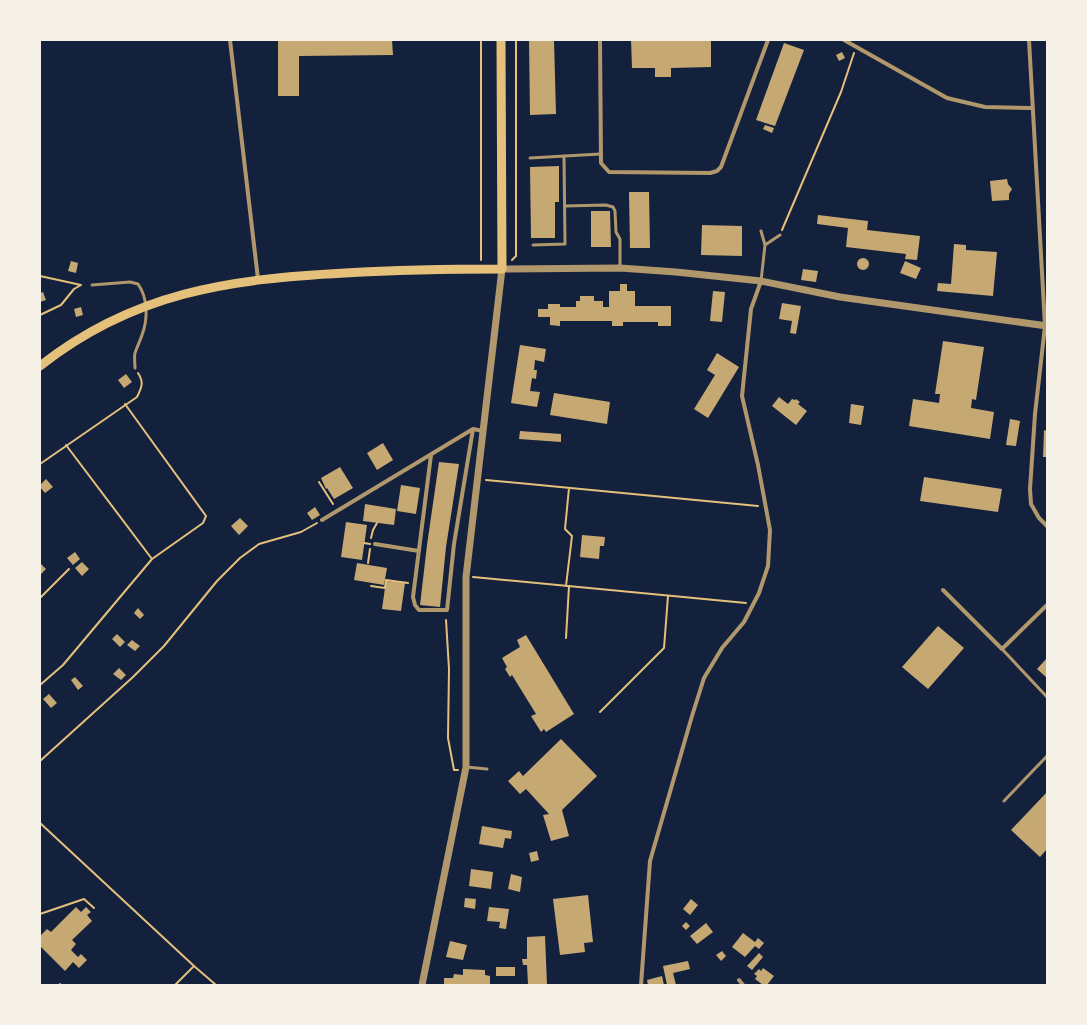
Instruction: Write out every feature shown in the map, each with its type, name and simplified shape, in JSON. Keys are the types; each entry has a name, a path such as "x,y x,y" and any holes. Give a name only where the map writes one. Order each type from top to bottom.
{"main road":[{"path":"40,366 80,338 146,305 200,289 258,280 391,270 502,269 500,40"}],"street":[{"path":"230,40 258,280"},
{"path":"600,40 601,163 609,172 710,173 717,171 721,166 768,40"},
{"path":"844,40 947,98 985,108 1032,108"},
{"path":"1029,40 1046,326 1035,414 1030,489 1031,504 1039,518 1047,526"},
{"path":"422,985 466,769 466,577 502,269 620,268 760,281 862,301 1046,326"},
{"path":"642,985 650,861 692,716 704,678 722,648 744,622 768,566 770,530 742,396 751,309 760,281"},
{"path":"322,520 473,429 482,431"},
{"path":"431,455 413,597 415,605 419,610 447,610 454,544 473,429"},
{"path":"375,544 419,551"},
{"path":"943,590 1002,649 1047,604"},
{"path":"739,980 743,985"}],"lane":[{"path":"530,158 600,154"},
{"path":"532,245 565,244 564,156"},
{"path":"565,206 606,205 613,207 615,211 616,232 620,239 620,268"},
{"path":"760,281 765,245 761,231"},
{"path":"765,245 780,235"},
{"path":"92,285 130,282 138,284 142,288 146,305 143,334 135,354 135,368"},
{"path":"1002,649 1047,697"},
{"path":"1004,801 1047,756"},
{"path":"466,769 487,769"}],"path":[{"path":"481,40 481,269"},
{"path":"502,269 516,256 516,40"},
{"path":"780,235 841,92 856,47"},
{"path":"40,276 81,285 74,289 61,305 40,315"},
{"path":"40,464 137,397 143,386 142,378 135,368"},
{"path":"40,685 63,665 152,558 203,523 206,516 125,404"},
{"path":"66,445 152,558"},
{"path":"477,479 765,506"},
{"path":"319,482 333,504"},
{"path":"566,638 572,536 565,529 569,488"},
{"path":"40,761 159,651 217,581 240,558 259,544 301,532 322,520"},
{"path":"40,598 69,570"},
{"path":"466,577 753,604"},
{"path":"370,586 385,588 386,580 409,584"},
{"path":"600,712 664,648 668,596"},
{"path":"446,620 450,669 448,716 449,748 454,770 466,769"},
{"path":"40,823 216,985"},
{"path":"40,914 84,899 94,908"},
{"path":"175,985 194,966"}],"building":[{"path":"278,40 392,40 393,55 299,56 299,96 278,96"},
{"path":"529,40 554,40 556,114 530,115"},
{"path":"631,40 711,40 711,67 671,68 671,77 655,77 655,68 632,68"},
{"path":"784,43 804,50 775,126 756,120"},
{"path":"842,52 845,58 839,61 836,55"},
{"path":"765,125 774,128 772,133 763,129"},
{"path":"559,166 559,202 555,202 555,238 531,238 530,167"},
{"path":"1007,179 1008,184 1012,189 1009,194 1009,200 992,201 990,181"},
{"path":"629,192 649,192 650,248 630,248"},
{"path":"591,211 610,211 611,247 591,247"},
{"path":"818,215 868,221 867,230 920,236 917,260 905,259 906,254 846,247 848,228 817,224"},
{"path":"702,225 742,226 742,256 701,255"},
{"path":"954,244 966,245 966,250 997,252 993,296 937,291 938,283 951,284"},
{"path":"861,258 865,258 869,264 865,270 861,270 857,266 857,262"},
{"path":"71,261 78,263 76,273 68,271"},
{"path":"905,261 921,268 916,279 900,273"},
{"path":"803,269 818,271 816,282 801,280"},
{"path":"620,284 627,284 627,291 635,291 635,306 671,306 671,326 658,326 658,322 623,322 623,326 612,326 612,321 560,321 560,326 550,325 550,317 538,317 538,309 548,309 548,304 560,304 560,307 576,307 576,301 580,301 580,296 594,296 594,301 603,301 603,307 609,307 609,291 620,291"},
{"path":"713,291 725,292 722,322 710,321"},
{"path":"43,292 46,300 40,302 40,293"},
{"path":"782,303 801,306 796,334 790,333 792,321 779,319"},
{"path":"81,307 83,315 76,317 74,309"},
{"path":"943,341 984,347 976,400 972,399 971,408 994,412 990,439 909,426 913,399 939,403 940,394 935,394"},
{"path":"520,345 546,349 544,362 535,360 534,370 537,370 536,379 532,378 530,391 540,392 537,407 511,403"},
{"path":"717,353 739,367 708,418 694,409 715,375 707,370"},
{"path":"126,374 132,382 124,388 118,380"},
{"path":"554,393 610,402 607,424 550,415"},
{"path":"779,397 788,404 792,399 796,399 800,402 798,404 807,411 796,425 772,406"},
{"path":"851,404 864,406 861,425 849,423"},
{"path":"1010,419 1020,421 1016,446 1006,445"},
{"path":"1044,430 1047,431 1047,457 1043,457"},
{"path":"520,431 561,434 561,442 519,439"},
{"path":"383,443 393,460 377,470 367,453"},
{"path":"439,462 459,464 446,547 440,607 420,605"},
{"path":"340,467 353,488 334,499 327,488 326,489 321,478"},
{"path":"924,477 1002,489 998,512 920,501"},
{"path":"46,479 53,487 45,493 40,485"},
{"path":"401,485 420,488 416,514 397,511"},
{"path":"365,504 396,509 394,525 363,521"},
{"path":"315,507 320,515 312,520 307,513"},
{"path":"240,518 248,526 239,535 231,526"},
{"path":"346,522 367,525 362,560 341,557"},
{"path":"582,535 605,537 604,546 600,546 599,559 580,557"},
{"path":"75,552 80,559 73,565 67,558"},
{"path":"82,562 89,569 82,576 75,568"},
{"path":"40,563 46,569 40,575"},
{"path":"357,563 387,568 384,585 354,580"},
{"path":"386,581 405,583 401,611 382,609"},
{"path":"138,608 144,615 140,619 134,613"},
{"path":"938,626 964,648 928,689 902,667"},
{"path":"117,634 125,642 120,647 112,639"},
{"path":"526,635 574,714 546,732 544,729 541,732 531,716 536,714 512,675 510,677 505,669 507,667 502,658 520,647 517,640"},
{"path":"132,640 140,646 135,651 127,645"},
{"path":"1047,658 1047,678 1037,669"},
{"path":"119,668 126,675 121,680 113,674"},
{"path":"75,677 83,686 78,690 71,680"},
{"path":"49,694 57,703 51,708 43,699"},
{"path":"561,739 597,776 562,810 569,836 551,841 543,815 549,814 526,789 520,794 508,781 519,771 523,776"},
{"path":"1047,792 1047,849 1040,857 1011,830"},
{"path":"482,826 512,831 511,839 505,838 503,848 479,844"},
{"path":"537,851 539,860 531,862 529,853"},
{"path":"471,869 493,872 491,889 469,886"},
{"path":"511,874 522,877 520,892 508,889"},
{"path":"588,895 593,942 584,943 585,952 560,955 553,899"},
{"path":"465,898 476,899 475,909 464,907"},
{"path":"691,899 698,905 690,915 683,909"},
{"path":"76,907 81,912 86,907 91,912 87,915 92,921 72,940 76,944 71,950 78,957 81,954 87,960 79,968 73,962 65,971 40,946 40,936 47,929 51,932"},
{"path":"489,907 509,909 506,929 499,928 500,922 487,921"},
{"path":"686,922 690,926 686,930 682,926"},
{"path":"706,923 713,932 697,944 690,936"},
{"path":"743,933 755,942 758,938 764,943 759,949 755,946 745,957 732,947"},
{"path":"545,936 547,985 528,985 527,965 523,965 522,959 527,959 527,937"},
{"path":"450,941 467,945 463,960 446,957"},
{"path":"722,951 726,956 721,961 716,955"},
{"path":"759,953 763,957 752,970 747,966"},
{"path":"688,961 690,969 673,973 676,985 667,985 663,966"},
{"path":"496,967 515,967 515,976 496,976"},
{"path":"763,968 774,976 767,985 763,985 755,979 757,976 754,974 759,969 761,971"},
{"path":"463,969 485,970 485,975 490,976 490,985 444,985 444,978 453,978 454,974 463,975"},
{"path":"662,976 664,985 648,985 647,980"}]}
